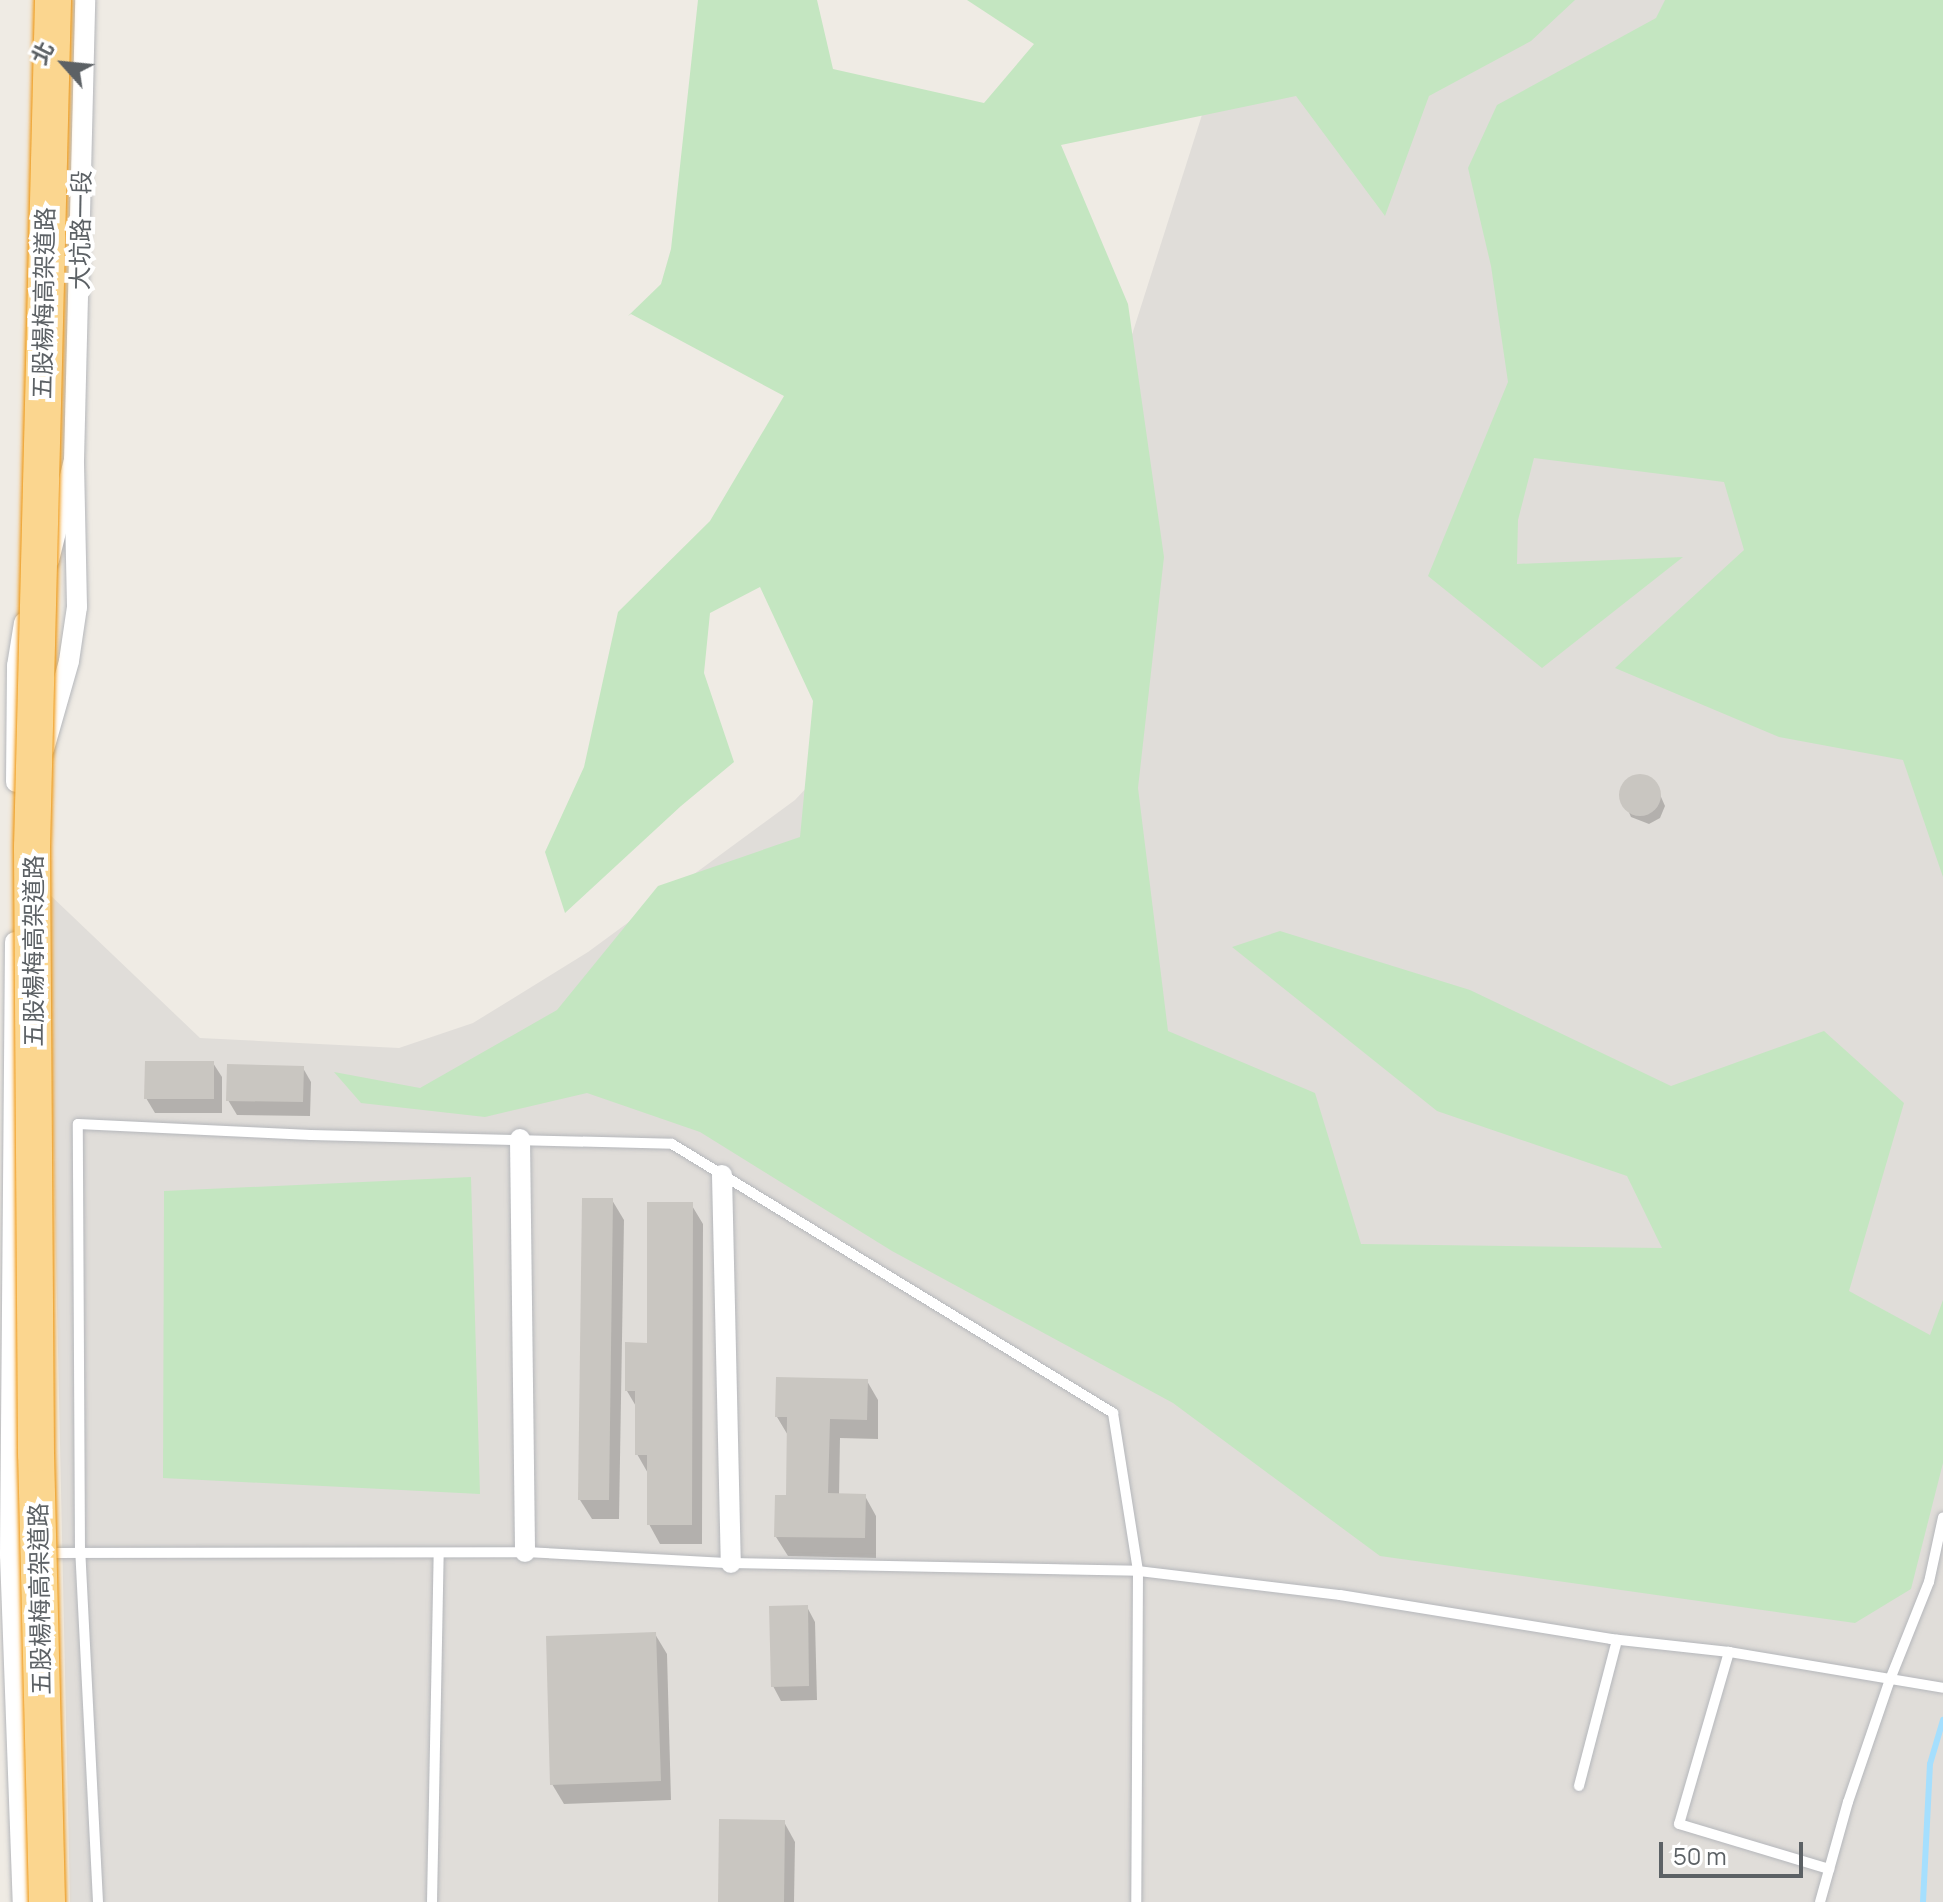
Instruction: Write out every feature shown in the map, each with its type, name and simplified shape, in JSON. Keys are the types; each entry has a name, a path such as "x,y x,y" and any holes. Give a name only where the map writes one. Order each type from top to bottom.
{"highway":[{"name":"五股楊梅高架道路","path":"47,1902 36,1454 32,847 53,0"}],"street":[{"name":"大坑路一段","path":"16,862 24,817 56,716 77,607 74,460 85,0"},
{"name":"大坑路一段","path":"23,1902 10,1555 20,639 61,523 74,460"},
{"path":"520,1139 525,1552"},
{"path":"722,1175 731,1563"}],"lane":[{"path":"98,1902 80,1551 78,1124 311,1135 672,1144 1113,1413 1138,1571 1136,1902"},
{"path":"1820,1902 1889,1682 1929,1582 1943,1517"},
{"path":"10,1555 80,1551 525,1552 731,1563 1138,1571 1340,1595 1617,1640 1729,1652 1889,1682 1943,1688"},
{"path":"432,1902 439,1553"},
{"path":"1579,1786 1617,1640"},
{"path":"1729,1652 1679,1824 1829,1869"}],"shaded area":[{"path":"1245,0 1943,0 1943,1902 70,1902 48,893 200,1038 399,1048 473,1023 588,952 795,800 1080,498 1215,74"}],"green space":[{"path":"698,0 817,0 833,69 984,103 1034,44 967,0 1575,0 1531,41 1429,96 1385,216 1296,96 1061,145 1128,304 1164,557 1138,788 1168,1031 1315,1093 1361,1244 1662,1248 1627,1176 1437,1111 1232,947 1280,931 1470,990 1671,1086 1824,1031 1904,1103 1849,1291 1930,1335 1943,1300 1943,1463 1911,1589 1855,1623 1380,1556 1173,1403 892,1251 700,1132 587,1093 485,1117 361,1103 334,1072 420,1088 557,1010 658,886 800,837 813,701 760,587 710,613 704,673 734,762 681,806 565,913 545,852 584,767 618,612 710,521 784,396 631,314 628,316 661,284 671,249"},
{"path":"1665,0 1943,0 1943,877 1903,760 1779,737 1615,668 1744,550 1724,482 1534,458 1518,520 1517,564 1683,557 1542,668 1428,576 1508,382 1491,266 1468,168 1497,105 1656,18"},
{"path":"471,1177 480,1494 163,1478 164,1191"}],"building":[{"path":"1640,774 1655,780 1661,795 1655,810 1640,816 1625,810 1619,795 1625,780"},
{"path":"145,1061 214,1061 214,1099 144,1099"},
{"path":"227,1064 304,1066 303,1102 226,1101"},
{"path":"582,1198 613,1198 609,1500 578,1500"},
{"path":"647,1202 693,1202 692,1525 647,1525 647,1455 635,1455 635,1391 625,1391 625,1342 647,1343"},
{"path":"776,1377 868,1379 867,1420 830,1419 828,1493 866,1494 865,1538 774,1537 775,1495 786,1495 787,1417 775,1417"},
{"path":"808,1605 809,1686 771,1687 769,1606"},
{"path":"656,1632 661,1781 550,1785 546,1636"},
{"path":"719,1819 785,1820 784,1902 718,1902"}],"waterway":[{"path":"1923,1902 1930,1764 1943,1720"}]}
